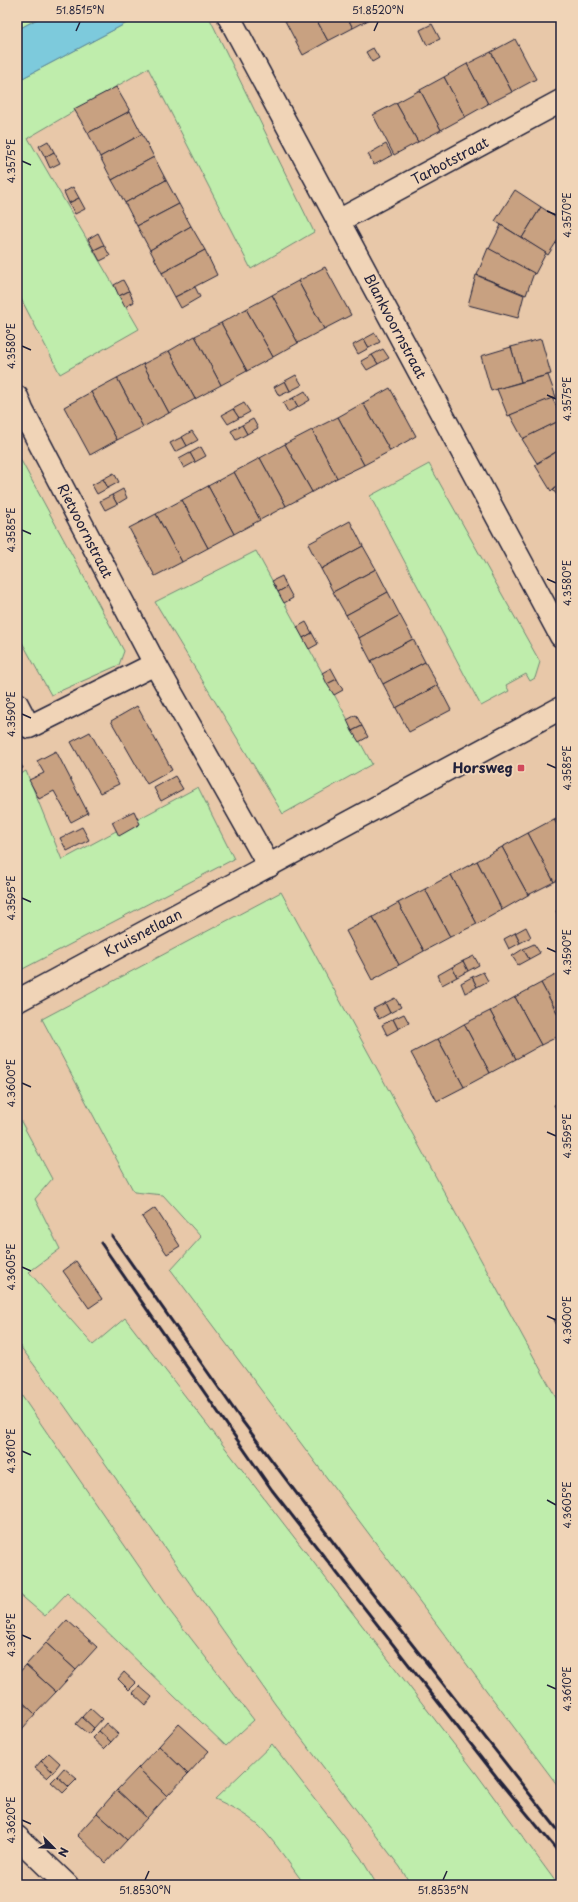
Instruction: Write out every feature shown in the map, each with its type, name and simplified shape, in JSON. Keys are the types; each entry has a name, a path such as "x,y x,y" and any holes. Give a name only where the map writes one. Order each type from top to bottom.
{"street":[{"name":"Blankvoornstraat","path":"229,17 561,636"},
{"name":"Tarbotstraat","path":"338,221 561,101"},
{"name":"Rietvoornstraat","path":"17,397 25,417 155,664 269,866"},
{"path":"17,704 29,727 155,664"},
{"path":"269,866 561,708"},
{"name":"Kruisnetlaan","path":"17,1001 269,866"},
{"path":"17,1837 67,1885"}],"green space":[{"path":"17,17 41,17 17,30"},
{"path":"138,17 209,17 314,232 251,269 148,68 28,138 139,329 60,374 17,291 17,81"},
{"path":"17,453 124,651 119,665 51,695 17,633"},
{"path":"429,464 540,662 535,678 530,681 526,674 506,685 509,691 481,706 370,496"},
{"path":"256,551 372,764 283,814 155,602"},
{"path":"26,771 62,860 198,787 234,859 17,972 17,776"},
{"path":"281,892 561,1407 561,1790 171,1270 201,1237 163,1195 134,1192 42,1019"},
{"path":"17,1114 52,1179 35,1199 60,1249 29,1272 93,1345 125,1318 476,1773 558,1885 411,1885 400,1867 275,1704 64,1405 17,1342"},
{"path":"17,1389 169,1610 254,1720 226,1746 67,1593 45,1616 17,1592"},
{"path":"272,1744 361,1858 377,1885 305,1885 276,1845 255,1822 242,1813 215,1799"}],"water":[{"path":"41,17 138,17 17,81 17,30"}],"building":[{"path":"283,17 315,17 328,41 303,55"},
{"path":"315,17 347,17 353,28 328,41"},
{"path":"347,17 374,17 353,28"},
{"path":"432,24 440,39 427,45 420,30"},
{"path":"515,39 536,79 512,92 491,52"},
{"path":"373,48 379,58 372,62 366,52"},
{"path":"491,52 512,92 488,104 467,64"},
{"path":"467,64 488,104 465,117 444,77"},
{"path":"444,77 465,117 441,130 420,90"},
{"path":"116,87 130,111 88,133 74,109"},
{"path":"420,90 441,130 418,142 396,103"},
{"path":"396,103 418,142 394,155 373,115"},
{"path":"130,111 142,134 100,157 88,133"},
{"path":"142,134 154,157 112,180 100,157"},
{"path":"48,141 54,152 45,157 39,146"},
{"path":"386,144 392,155 374,165 368,154"},
{"path":"54,152 60,163 50,168 45,157"},
{"path":"154,157 166,180 125,203 112,180"},
{"path":"166,180 179,204 137,226 125,203"},
{"path":"73,187 79,198 69,203 64,192"},
{"path":"515,190 541,207 522,238 495,221"},
{"path":"79,198 85,209 75,214 69,203"},
{"path":"179,204 191,226 150,250 137,226"},
{"path":"541,207 561,220 561,235 548,255 522,238"},
{"path":"501,225 546,253 535,274 489,249"},
{"path":"191,226 205,250 162,273 150,250"},
{"path":"98,233 104,245 94,250 88,239"},
{"path":"104,245 110,256 100,261 94,250"},
{"path":"488,248 534,273 526,295 477,275"},
{"path":"205,250 217,275 175,297 162,273"},
{"path":"325,267 351,315 324,329 298,281"},
{"path":"476,275 524,295 518,318 468,305"},
{"path":"123,280 129,291 119,296 114,285"},
{"path":"298,281 324,329 298,343 272,295"},
{"path":"195,287 200,297 181,308 175,297"},
{"path":"129,291 134,302 125,307 119,296"},
{"path":"272,295 298,343 273,357 246,309"},
{"path":"246,309 273,357 247,371 221,323"},
{"path":"221,323 247,371 221,385 195,336"},
{"path":"375,333 380,342 369,348 364,339"},
{"path":"195,336 221,385 195,399 169,351"},
{"path":"364,339 369,348 358,354 353,345"},
{"path":"541,339 551,374 521,382 511,347"},
{"path":"511,347 521,382 491,391 481,356"},
{"path":"383,349 389,358 378,364 372,355"},
{"path":"169,351 195,399 169,413 143,364"},
{"path":"372,355 378,364 367,370 361,361"},
{"path":"143,364 169,413 143,427 117,378"},
{"path":"296,375 302,385 290,391 285,381"},
{"path":"548,375 556,397 508,416 497,389"},
{"path":"117,378 143,427 117,440 91,392"},
{"path":"285,381 290,391 279,396 274,387"},
{"path":"390,388 416,436 390,451 363,403"},
{"path":"305,391 310,400 298,407 293,398"},
{"path":"91,392 117,440 90,455 64,407"},
{"path":"293,398 298,407 288,412 283,403"},
{"path":"552,398 561,415 561,420 523,439 510,415"},
{"path":"244,403 250,412 239,418 233,409"},
{"path":"363,403 390,451 364,465 338,417"},
{"path":"233,409 239,418 228,424 222,415"},
{"path":"338,417 364,465 337,478 312,430"},
{"path":"253,419 258,428 247,434 242,425"},
{"path":"561,420 561,449 537,463 522,439"},
{"path":"242,425 247,434 236,440 231,431"},
{"path":"312,430 337,478 312,492 285,444"},
{"path":"192,431 198,440 187,446 182,437"},
{"path":"182,437 187,446 175,452 170,443"},
{"path":"285,444 312,492 286,506 260,458"},
{"path":"201,447 206,456 195,462 190,453"},
{"path":"561,449 561,482 551,491 535,465"},
{"path":"190,453 195,462 184,468 179,459"},
{"path":"260,458 286,506 260,520 234,472"},
{"path":"234,472 260,520 234,534 208,486"},
{"path":"114,473 119,482 108,488 103,479"},
{"path":"103,479 108,488 97,494 92,485"},
{"path":"561,482 561,500 553,490"},
{"path":"208,486 234,534 208,548 182,500"},
{"path":"123,489 127,498 117,504 112,495"},
{"path":"112,495 117,504 105,510 100,501"},
{"path":"182,500 208,548 182,562 156,514"},
{"path":"156,514 182,562 155,576 129,528"},
{"path":"350,521 363,546 321,569 308,544"},
{"path":"363,546 376,569 333,592 321,569"},
{"path":"376,569 388,592 346,615 333,592"},
{"path":"282,576 287,587 278,592 272,581"},
{"path":"287,587 293,598 284,603 278,592"},
{"path":"388,592 400,615 359,638 346,615"},
{"path":"400,615 413,639 371,661 359,638"},
{"path":"306,622 312,633 303,638 297,627"},
{"path":"312,633 318,644 309,649 303,638"},
{"path":"413,639 425,662 383,684 371,661"},
{"path":"425,662 438,685 396,708 383,684"},
{"path":"331,668 337,679 327,684 322,673"},
{"path":"337,679 343,690 334,695 327,684"},
{"path":"438,685 451,710 409,732 396,708"},
{"path":"137,706 172,770 147,784 111,721"},
{"path":"356,715 362,726 352,731 347,720"},
{"path":"362,726 368,737 359,742 352,731"},
{"path":"90,732 119,784 100,793 71,742"},
{"path":"56,751 88,813 71,822 54,791 39,799 29,780 44,773 37,761"},
{"path":"17,758 23,768 17,771"},
{"path":"175,776 183,789 161,801 154,788"},
{"path":"134,811 140,824 119,836 112,822"},
{"path":"561,816 561,833 554,819"},
{"path":"554,819 561,833 561,878 554,882 528,833"},
{"path":"82,827 89,840 67,851 60,838"},
{"path":"528,833 554,882 528,895 502,847"},
{"path":"502,847 528,895 502,910 477,861"},
{"path":"477,861 502,910 477,924 451,875"},
{"path":"451,875 477,924 450,937 425,889"},
{"path":"425,889 450,937 424,951 398,903"},
{"path":"398,903 424,951 399,965 373,917"},
{"path":"561,909 561,921 556,911"},
{"path":"373,917 399,965 372,980 346,931"},
{"path":"526,927 531,937 520,943 515,933"},
{"path":"515,933 520,943 509,949 504,939"},
{"path":"534,944 540,953 529,959 523,949"},
{"path":"523,949 529,959 518,965 512,956"},
{"path":"474,956 479,965 468,971 463,961"},
{"path":"463,961 468,971 457,977 452,967"},
{"path":"452,967 457,977 442,985 438,975"},
{"path":"483,972 488,981 477,987 472,977"},
{"path":"561,972 561,1020 541,983"},
{"path":"472,977 477,987 465,993 461,983"},
{"path":"541,983 561,1020 561,1035 541,1045 515,997"},
{"path":"515,997 541,1045 516,1059 490,1011"},
{"path":"395,998 401,1007 390,1013 385,1003"},
{"path":"385,1003 390,1013 379,1019 373,1009"},
{"path":"490,1011 516,1059 490,1073 464,1024"},
{"path":"404,1014 409,1023 398,1029 393,1019"},
{"path":"393,1019 398,1029 387,1035 382,1025"},
{"path":"464,1024 490,1073 464,1087 438,1039"},
{"path":"438,1039 464,1087 437,1101 411,1053"},
{"path":"561,1101 561,1115 560,1116 554,1105"},
{"path":"155,1208 180,1246 167,1254 142,1217"},
{"path":"76,1261 102,1299 89,1308 63,1271"},
{"path":"561,1316 561,1332 554,1320"},
{"path":"67,1620 97,1647 76,1670 46,1643"},
{"path":"46,1643 76,1670 56,1692 26,1665"},
{"path":"26,1665 56,1692 35,1714 17,1697 17,1675"},
{"path":"124,1672 136,1683 129,1690 118,1679"},
{"path":"139,1686 152,1697 146,1705 133,1693"},
{"path":"17,1697 35,1714 17,1735"},
{"path":"90,1708 102,1719 94,1728 82,1717"},
{"path":"82,1717 94,1728 88,1734 76,1724"},
{"path":"106,1723 118,1734 111,1742 99,1731"},
{"path":"179,1724 209,1751 188,1774 159,1746"},
{"path":"99,1731 111,1742 104,1749 92,1738"},
{"path":"159,1746 188,1774 167,1796 138,1768"},
{"path":"49,1753 60,1763 53,1772 41,1761"},
{"path":"41,1761 53,1772 47,1778 35,1768"},
{"path":"64,1768 77,1779 69,1787 57,1776"},
{"path":"138,1768 167,1796 147,1818 117,1790"},
{"path":"57,1776 69,1787 63,1793 51,1782"},
{"path":"117,1790 147,1818 127,1840 97,1813"},
{"path":"97,1813 127,1840 106,1863 77,1835"}],"railway":[{"path":"112,1236 240,1418 360,1578 561,1834"},
{"path":"101,1243 272,1490 499,1780 561,1855"}],"place":[{"name":"Horsweg","path":"521,768"}]}
